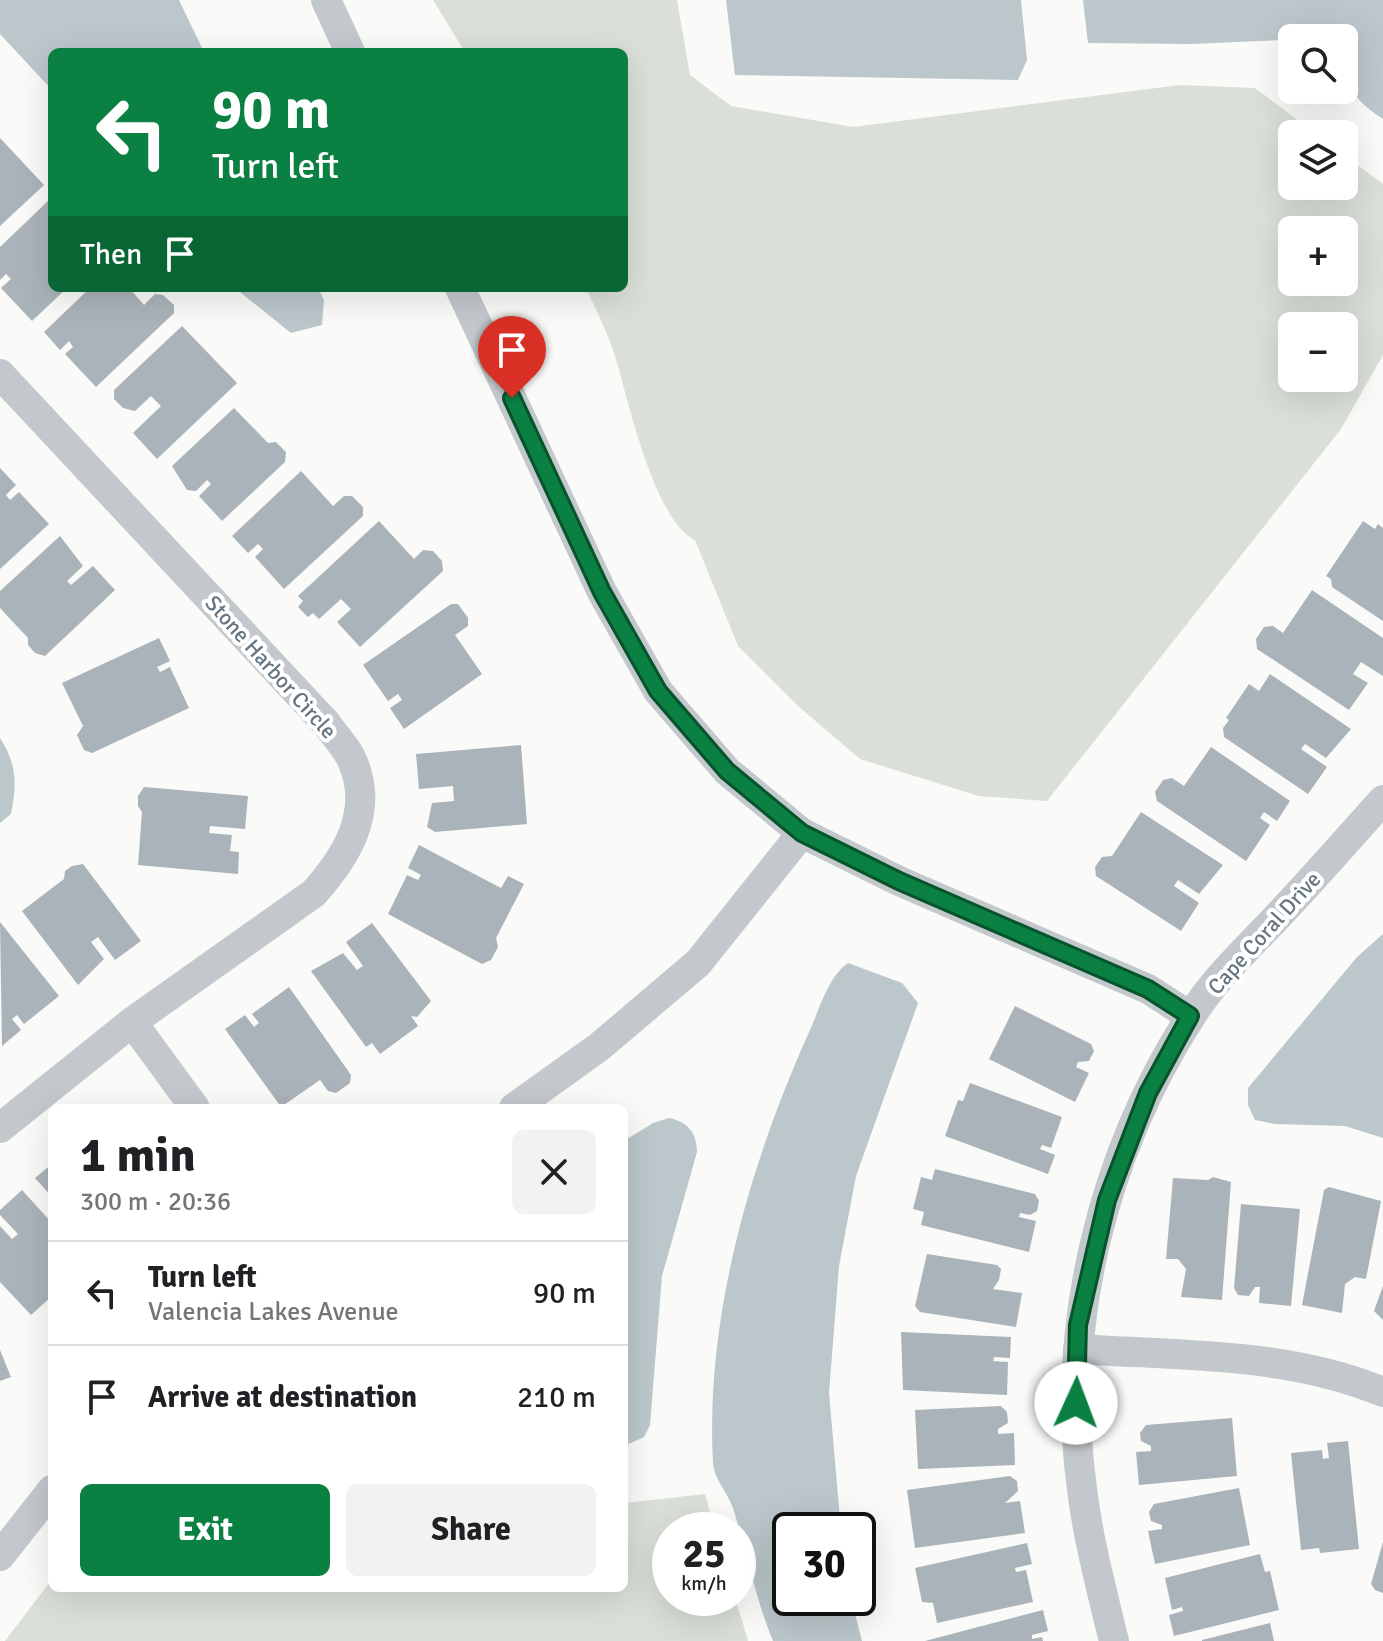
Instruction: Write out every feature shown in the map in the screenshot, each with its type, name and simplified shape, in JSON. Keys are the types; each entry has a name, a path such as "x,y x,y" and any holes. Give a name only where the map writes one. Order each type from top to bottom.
{"street":[{"path":"326,0 348,48"},
{"path":"462,292 602,592 658,691 727,771 802,833 899,881 1148,989 1190,1016"},
{"name":"Stone Harbor Circle","path":"0,374 326,723 354,763 361,797 355,834 336,868 314,893 132,1022 0,1128"},
{"name":"Cape Coral Drive","path":"1114,1641 1081,1480 1076,1403 1078,1325 1107,1200 1148,1093 1190,1016 1221,976 1383,800"},
{"path":"520,1104 599,1047 698,963 802,833"},
{"path":"132,1022 192,1104"},
{"path":"1078,1349 1289,1363 1341,1374 1383,1392"},
{"path":"0,1556 48,1495"}],"shaded area":[{"path":"0,0 179,0 202,48 48,48 48,86 0,34"},
{"path":"433,0 677,0 690,75 731,106 853,127 1180,85 1255,88 1297,120 1278,120 1278,200 1358,200 1358,165 1383,184 1383,355 1341,429 1047,801 979,796 860,759 798,706 738,646 695,540 680,528 655,485 612,347 588,292 628,292 628,48 463,48"},
{"path":"726,0 1021,0 1027,60 1018,80 735,75"},
{"path":"1083,0 1383,0 1383,119 1358,99 1358,24 1278,24 1278,40 1192,44 1088,43"},
{"path":"240,292 320,292 324,300 322,325 291,333"},
{"path":"0,738 13,766 15,784 11,814 0,823"},
{"path":"1383,934 1383,1138 1345,1126 1274,1124 1255,1120 1248,1105 1248,1088 1357,957"},
{"path":"848,963 902,983 918,1003 856,1176 839,1266 829,1393 839,1512 772,1512 772,1616 856,1616 862,1641 773,1641 756,1590 756,1512 734,1512 714,1470 712,1409 716,1353 736,1242 768,1133 825,994"},
{"path":"669,1118 681,1122 690,1129 697,1152 662,1276 650,1425 644,1437 628,1444 628,1139 653,1123"},
{"path":"705,1494 710,1512 652,1512 652,1616 740,1616 748,1641 5,1641 48,1584 48,1592 628,1592 628,1503"}],"building":[{"path":"0,138 44,185 0,226"},
{"path":"48,201 48,292 63,292 32,321 1,288 11,279 6,274 0,280 0,247"},
{"path":"86,292 133,292 144,305 155,294 163,295 174,305 174,313 96,387 65,354 73,347 69,341 60,350 44,332"},
{"path":"182,326 237,383 157,459 133,433 161,406 151,396 135,411 123,408 114,399 114,390"},
{"path":"234,408 268,443 276,442 286,452 285,462 222,521 199,496 211,484 207,480 196,491 187,490 172,466"},
{"path":"0,468 16,485 6,495 10,500 19,492 49,524 0,569"},
{"path":"301,471 333,506 344,496 352,496 363,507 363,516 284,589 255,557 263,549 258,544 248,553 232,536"},
{"path":"379,521 414,559 423,550 433,551 442,561 443,571 360,647 337,622 351,609 341,599 319,619 313,613 308,617 298,607 303,601 298,596"},
{"path":"1363,521 1375,529 1378,524 1383,528 1383,621 1332,587 1331,579 1326,576"},
{"path":"60,536 83,566 67,581 71,585 93,566 115,590 45,656 35,653 28,645 28,638 0,608 0,591"},
{"path":"1312,590 1383,638 1383,676 1361,662 1353,674 1368,683 1349,710 1257,649 1256,639 1264,627 1273,626 1283,633"},
{"path":"451,604 458,604 468,618 468,626 455,635 482,674 404,729 390,708 402,700 398,694 388,701 363,665"},
{"path":"159,638 170,661 157,667 160,672 170,667 189,708 92,753 84,750 77,735 83,726 62,683"},
{"path":"1270,674 1351,729 1326,758 1305,744 1301,749 1327,767 1308,794 1224,737 1223,728 1229,720 1226,718 1249,684 1259,691"},
{"path":"521,745 527,824 435,832 427,827 432,803 454,801 453,786 419,789 416,754"},
{"path":"1211,747 1290,801 1277,821 1264,812 1260,818 1270,825 1246,861 1157,801 1155,792 1163,780 1172,778 1184,786"},
{"path":"144,787 248,796 245,829 210,826 209,833 232,835 230,851 239,852 238,874 138,865 142,812 138,806 138,796"},
{"path":"1141,812 1223,865 1199,894 1178,880 1174,886 1199,903 1181,931 1096,876 1095,867 1102,857 1112,856"},
{"path":"419,845 501,888 508,876 524,884 496,938 498,947 491,960 482,964 388,914 407,875 418,880 421,875 408,868"},
{"path":"83,864 141,941 115,960 98,937 91,942 104,959 78,985 22,911 64,879 65,871"},
{"path":"0,922 59,996 24,1024 17,1015 12,1019 21,1030 2,1046"},
{"path":"372,923 431,1001 417,1017 411,1016 418,1026 380,1054 372,1043 366,1047 311,971 343,953 357,970 363,966 346,942"},
{"path":"289,987 351,1075 350,1083 336,1093 328,1091 320,1080 285,1104 279,1104 225,1029 245,1015 254,1027 259,1023 252,1014"},
{"path":"1015,1006 1091,1044 1094,1051 1089,1061 1078,1062 1076,1067 1089,1073 1075,1102 989,1059"},
{"path":"970,1083 1062,1117 1051,1148 1042,1145 1040,1149 1055,1155 1048,1174 945,1136 958,1100 963,1101"},
{"path":"48,1167 48,1193 35,1178"},
{"path":"935,1169 1035,1194 1039,1201 1037,1211 1030,1215 1020,1213 1019,1217 1036,1221 1029,1252 921,1225 924,1212 913,1209 921,1177 932,1180"},
{"path":"1213,1177 1231,1182 1222,1300 1181,1297 1186,1269 1178,1259 1166,1259 1173,1178 1208,1180"},
{"path":"1329,1187 1381,1201 1366,1279 1355,1277 1345,1284 1342,1313 1302,1305 1324,1190"},
{"path":"22,1190 48,1219 48,1300 31,1315 0,1282 0,1226 12,1239 18,1234 0,1215 0,1210"},
{"path":"1241,1204 1300,1209 1291,1306 1259,1303 1260,1287 1255,1287 1249,1296 1238,1295 1234,1288"},
{"path":"927,1254 997,1265 1001,1269 993,1289 1022,1293 1016,1327 920,1312 915,1306"},
{"path":"1383,1286 1383,1320 1374,1311"},
{"path":"901,1332 1011,1337 1010,1358 994,1357 993,1361 1008,1362 1007,1395 903,1390"},
{"path":"0,1350 11,1377 0,1381"},
{"path":"1001,1406 1007,1412 1008,1423 998,1429 998,1434 1014,1433 1015,1465 918,1469 915,1410"},
{"path":"1232,1418 1237,1476 1139,1485 1136,1452 1151,1451 1151,1446 1141,1441 1140,1433 1146,1425"},
{"path":"1348,1441 1359,1549 1320,1553 1319,1548 1301,1550 1291,1453 1322,1450 1323,1459 1329,1458 1327,1443"},
{"path":"1010,1476 1017,1481 1018,1491 1005,1503 1020,1501 1025,1533 915,1548 907,1490"},
{"path":"1239,1488 1250,1545 1155,1564 1148,1531 1162,1529 1162,1525 1151,1521 1149,1512 1154,1504"},
{"path":"1383,1542 1383,1593 1371,1584"},
{"path":"1027,1543 1032,1564 1015,1568 1016,1572 1026,1570 1033,1602 937,1623 933,1603 922,1602 915,1568"},
{"path":"1260,1554 1265,1572 1270,1571 1279,1610 1174,1636 1169,1615 1183,1611 1182,1607 1172,1610 1165,1578"},
{"path":"1043,1610 1048,1631 1032,1635 1032,1639 1042,1637 1043,1641 925,1641"},
{"path":"1270,1623 1274,1641 1202,1641 1202,1640"}],"route":[{"path":"512,398 602,592 658,691 727,771 802,833 899,881 1148,989 1190,1016 1148,1093 1107,1200 1078,1325 1076,1403"}]}
